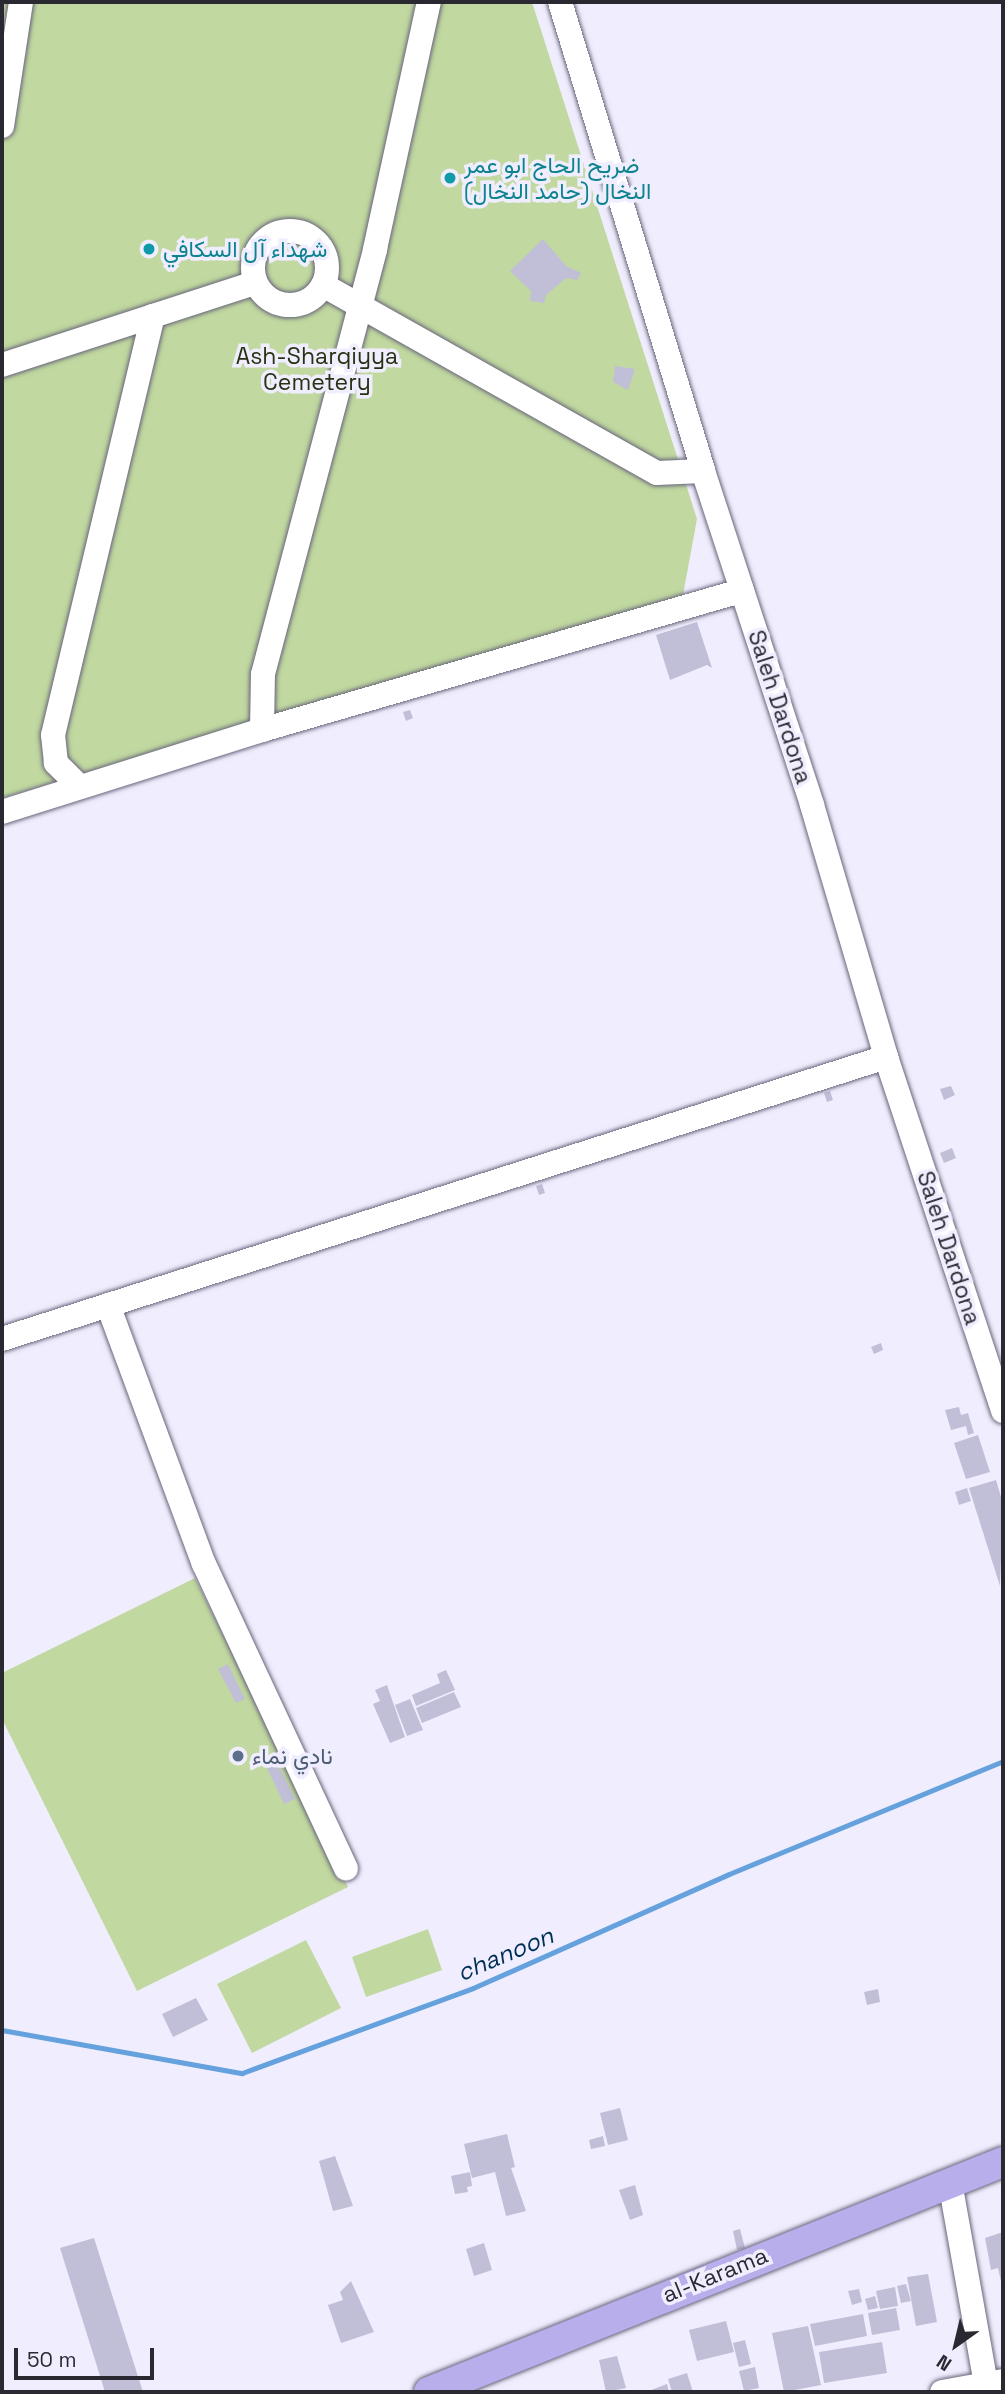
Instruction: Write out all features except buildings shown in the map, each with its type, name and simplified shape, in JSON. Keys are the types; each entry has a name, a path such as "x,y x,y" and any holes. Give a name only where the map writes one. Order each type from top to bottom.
{"main road":[{"name":"al-Karama","path":"429,2392 1003,2162"}],"street":[{"path":"2,126 21,2"},
{"path":"262,730 263,674 360,308 429,2"},
{"name":"Saleh Dardona","path":"560,2 703,471 812,805 886,1057 1003,1411"},
{"path":"290,231 303,233 322,249 327,273 323,285 306,302 282,305 261,293 255,283 253,258 258,247 267,238 290,231"},
{"path":"2,365 255,283"},
{"path":"323,285 657,472 703,471"},
{"path":"79,786 56,763 53,735 153,316"},
{"path":"2,812 262,730 742,592"},
{"path":"2,1339 886,1057"},
{"path":"108,1305 204,1564 345,1868"},
{"path":"942,2392 995,2382 950,2182"}],"green space":[{"name":"Ash-Sharqiyya Cemetery","path":"2,2 532,2 697,519 683,595 2,798"},
{"path":"195,1578 348,1887 137,1991 2,1719 2,1673"},
{"path":"428,1929 442,1970 366,1997 352,1957"},
{"path":"306,1940 341,2008 252,2053 217,1984"}],"waterway":[{"name":"chanoon","path":"2,2030 242,2073 473,1988 729,1874 1003,1761"}],"place":[{"name":"ضريح الحاج ابو عمر النخال (حامد النخال)","path":"450,178"},
{"name":"شهداء آل السكافي","path":"149,249"},
{"name":"نادي نماء","path":"238,1756"}]}
